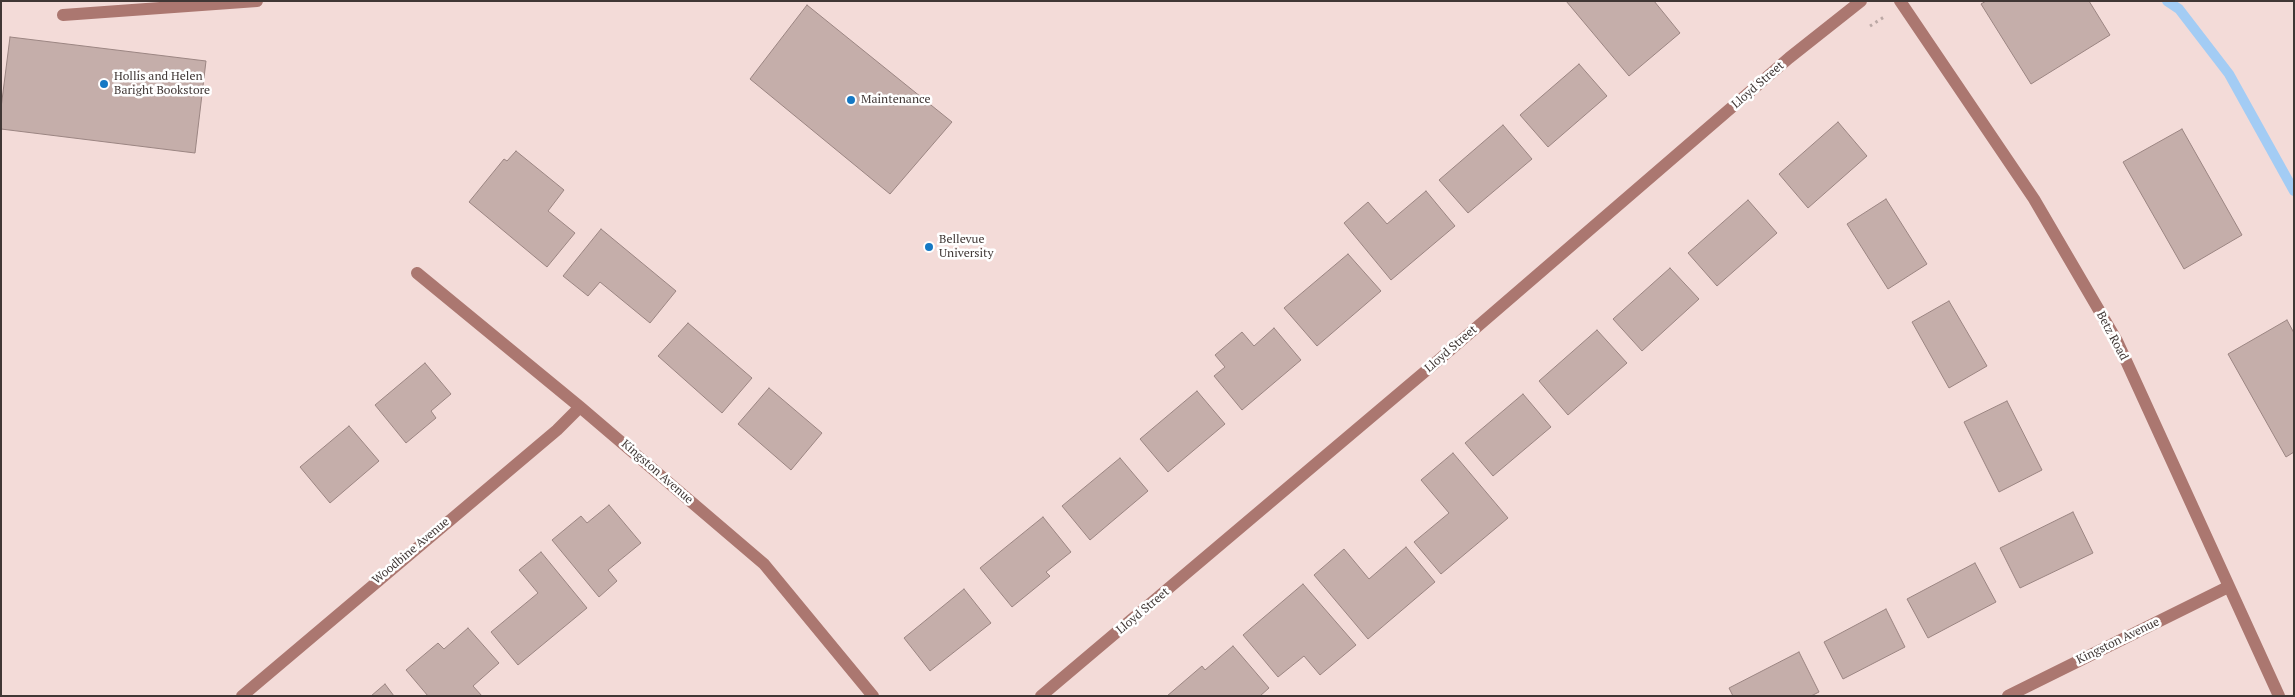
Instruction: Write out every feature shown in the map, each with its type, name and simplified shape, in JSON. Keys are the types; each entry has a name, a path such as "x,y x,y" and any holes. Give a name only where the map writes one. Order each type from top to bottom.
{"street":[{"path":"63,16 257,1"},
{"name":"Lloyd Street","path":"1041,696 1434,364 1789,58 1861,1"},
{"name":"Betz Road","path":"1900,1 2034,200 2117,341 2279,696"},
{"name":"Kingston Avenue","path":"417,273 580,407 764,564 873,696"},
{"name":"Woodbine Avenue","path":"242,696 557,430 580,407"},
{"name":"Kingston Avenue","path":"2008,696 2228,587"}],"building":[{"path":"1566,1 1654,1 1680,33 1629,76"},
{"path":"1986,1 2089,1 2110,35 2031,84 1981,4"},
{"name":"Maintenance","path":"807,5 952,122 890,194 750,79"},
{"name":"Hollis and Helen Baright Bookstore","path":"10,37 206,61 195,153 1,129 1,108"},
{"path":"1579,64 1607,96 1548,147 1520,115"},
{"path":"1838,122 1867,156 1808,208 1779,174"},
{"path":"1503,125 1532,159 1468,213 1439,180"},
{"path":"2182,129 2242,235 2184,269 2123,162"},
{"path":"516,151 564,190 548,211 575,233 547,267 469,202 504,159 507,161"},
{"path":"1426,191 1455,226 1391,280 1344,223 1368,202 1387,224"},
{"path":"1886,199 1927,264 1888,289 1847,224"},
{"path":"1748,200 1777,233 1717,286 1688,253"},
{"path":"601,229 676,291 650,323 600,282 588,296 563,276"},
{"path":"1348,254 1381,291 1317,346 1284,308"},
{"path":"1670,268 1699,299 1642,351 1613,319"},
{"path":"1949,301 1987,366 1949,388 1912,322"},
{"path":"2287,320 2294,333 2294,452 2286,457 2228,354"},
{"path":"688,323 752,378 722,413 658,356"},
{"path":"1274,328 1301,360 1242,410 1214,376 1225,367 1215,355 1242,332 1254,346"},
{"path":"1597,330 1627,363 1568,415 1539,381"},
{"path":"425,363 451,394 431,411 436,418 406,443 375,405"},
{"path":"769,388 822,433 791,470 738,424"},
{"path":"1197,391 1225,424 1168,472 1140,439"},
{"path":"1523,394 1551,427 1493,476 1465,443"},
{"path":"2007,401 2042,470 1999,492 1964,422"},
{"path":"349,426 379,461 330,503 300,467"},
{"path":"1453,453 1508,518 1441,574 1414,542 1449,513 1421,480"},
{"path":"1120,458 1148,491 1090,540 1062,506"},
{"path":"609,505 641,543 608,570 617,581 599,597 552,540 581,516 587,523"},
{"path":"2073,512 2093,553 2020,588 2000,548"},
{"path":"1043,517 1071,552 1046,572 1050,576 1012,607 980,568"},
{"path":"1406,547 1435,582 1368,639 1314,575 1344,549 1369,579"},
{"path":"541,552 587,608 518,665 491,632 538,593 519,570"},
{"path":"1975,563 1996,602 1928,638 1907,599"},
{"path":"1303,584 1356,645 1320,675 1304,656 1278,677 1243,635"},
{"path":"964,589 991,623 930,671 904,638"},
{"path":"1886,609 1905,647 1843,679 1824,642"},
{"path":"468,628 499,663 473,686 482,696 428,696 406,670 438,643 444,649"},
{"path":"1233,646 1269,688 1260,696 1167,696 1202,666 1205,670"},
{"path":"1799,652 1819,692 1811,696 1733,696 1729,688"},
{"path":"385,684 394,696 371,696"}],"waterway":[{"path":"2167,1 2179,9 2229,74 2294,191"}],"place":[{"name":"Hollis and Helen Baright Bookstore","path":"104,84"},
{"name":"Maintenance","path":"851,100"},
{"name":"Bellevue University","path":"929,247"}]}
